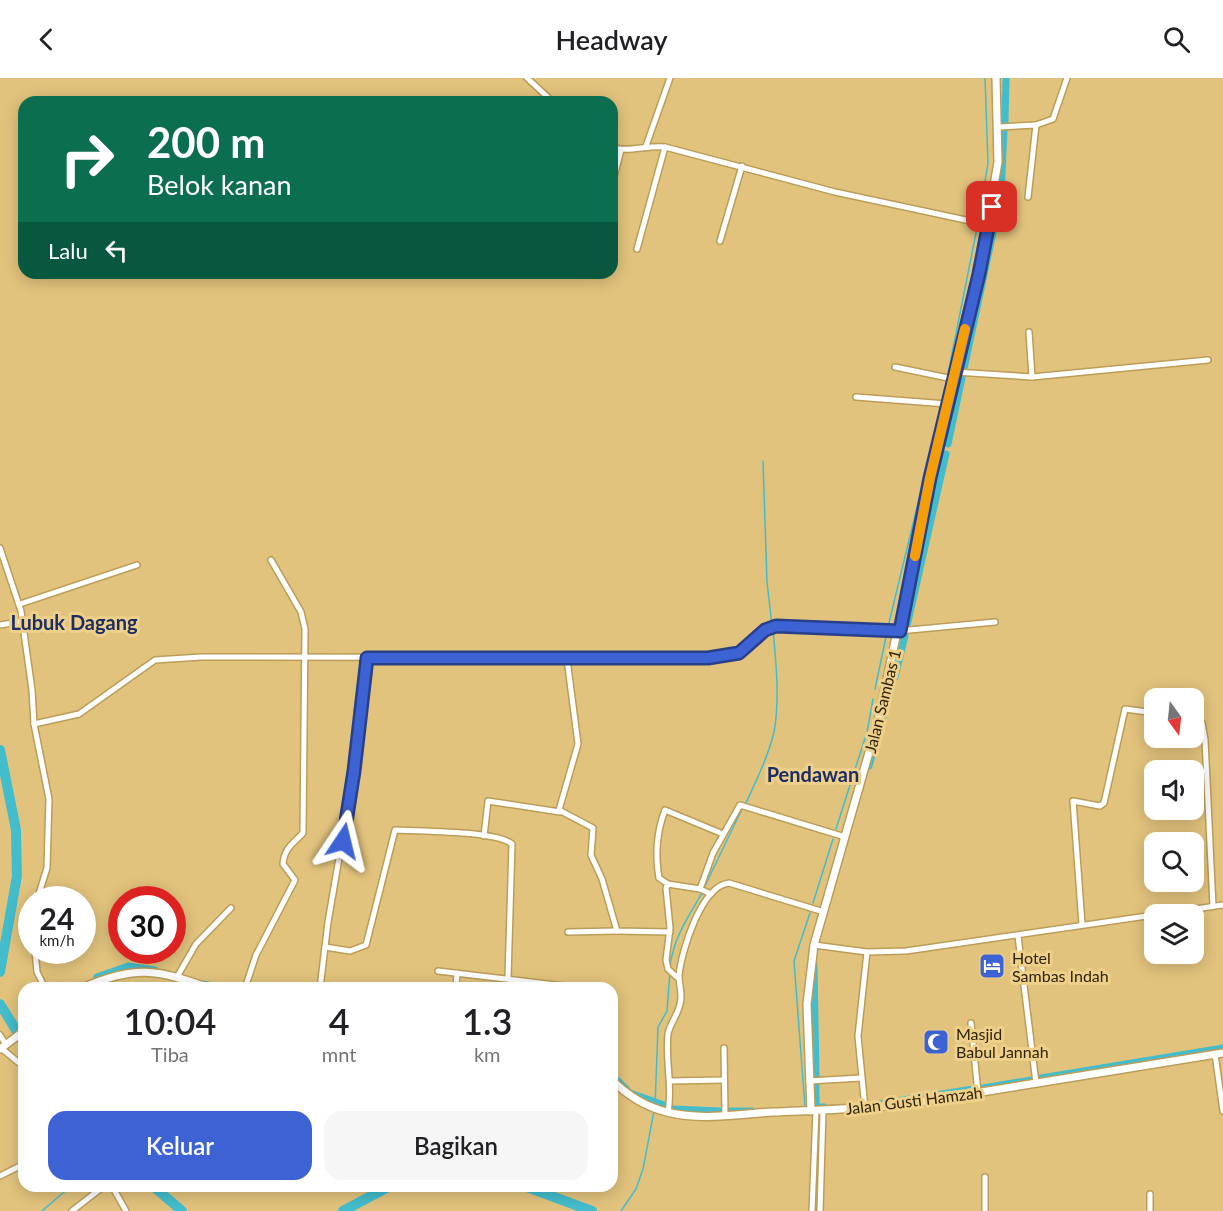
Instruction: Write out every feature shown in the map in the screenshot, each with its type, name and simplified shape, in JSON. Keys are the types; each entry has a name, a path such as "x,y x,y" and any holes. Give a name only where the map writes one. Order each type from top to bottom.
{"street":[{"path":"527,78 546,96"},
{"path":"646,146 670,78"},
{"name":"Jalan Sambas 1","path":"817,1111 810,1081 807,1004 814,945 878,722 900,631 947,404 989,225 998,162 999,127 996,78"},
{"path":"999,127 1036,125 1055,118 1066,78"},
{"path":"1028,197 1036,125"},
{"path":"618,149 646,146 665,147 835,192 989,225"},
{"path":"636,249 665,147"},
{"path":"618,161 621,150"},
{"path":"720,241 742,166"},
{"path":"1029,332 1032,377"},
{"path":"895,367 934,375 1032,377 1208,360"},
{"path":"856,397 947,404"},
{"path":"0,548 20,604 34,724 50,815 47,868 41,886"},
{"path":"247,982 255,955 295,880 283,861 290,843 303,833 307,658 301,612 271,560"},
{"path":"20,604 137,565"},
{"path":"0,625 23,621"},
{"path":"34,724 79,714 155,660 201,657 567,660 726,657 739,653 773,627 900,631 995,622"},
{"path":"321,982 324,947 354,771 367,658"},
{"path":"560,812 578,744 567,660"},
{"path":"1083,924 1073,801 1100,806 1106,801 1125,709 1144,712"},
{"path":"1204,734 1213,906"},
{"path":"484,836 488,801 560,812 593,828 591,855 602,879 617,931"},
{"path":"665,1112 670,1082 668,1035 681,1001 677,977 723,834 740,805 845,837"},
{"path":"723,834 665,810 658,830 659,878 668,884 705,891 729,883 824,912"},
{"path":"324,947 350,951 366,945 395,830 484,836 506,840 512,844 508,977"},
{"path":"668,884 666,904 670,932 666,960 668,969 677,977"},
{"path":"814,945 867,952 906,951 1223,905"},
{"path":"177,977 196,944 231,908"},
{"path":"568,932 670,932"},
{"path":"1018,936 1036,1083"},
{"path":"865,1109 858,1036 867,952"},
{"path":"36,964 42,982"},
{"path":"98,982 126,972 148,971 192,982"},
{"path":"438,971 508,977 527,982"},
{"path":"456,982 457,973"},
{"path":"971,1023 978,1092"},
{"path":"0,1035 4,1046 18,1061"},
{"path":"4,1046 18,1036"},
{"path":"724,1047 725,1116"},
{"name":"Jalan Gusti Hamzah","path":"618,1085 634,1099 665,1112 725,1116 865,1109 1223,1053"},
{"path":"1215,1054 1223,1111"},
{"path":"810,1081 861,1078"},
{"path":"670,1082 724,1080"},
{"path":"812,1211 817,1111"},
{"path":"817,1111 820,1211"},
{"path":"0,1176 18,1167"},
{"path":"985,1211 986,1177"},
{"path":"72,1211 96,1192"},
{"path":"115,1192 126,1211"},
{"path":"1150,1194 1150,1211"}],"waterway":[{"path":"979,218 988,163 985,78"},
{"path":"1005,122 1006,78"},
{"path":"964,369 1001,195 1004,131"},
{"path":"943,399 977,228"},
{"path":"948,444 962,378"},
{"path":"888,627 941,408"},
{"path":"907,626 946,454"},
{"path":"763,461 767,582 772,625"},
{"path":"745,805 765,760 776,720 777,694 773,630"},
{"path":"895,677 905,636"},
{"path":"875,689 886,637"},
{"path":"869,766 892,686"},
{"path":"836,829 867,732 873,699"},
{"path":"0,750 16,830 17,876 0,972"},
{"path":"704,888 742,809"},
{"path":"813,903 833,839"},
{"path":"670,967 678,938 702,893"},
{"path":"805,1107 794,961 810,913"},
{"path":"814,964 816,1076"},
{"path":"97,977 128,966 155,970"},
{"path":"655,1106 658,1027 667,1011 670,972"},
{"path":"0,1004 18,1033"},
{"path":"1041,1078 1223,1048"},
{"path":"983,1088 1031,1080"},
{"path":"618,1081 630,1093 664,1105"},
{"path":"816,1086 816,1107 824,1107"},
{"path":"878,1104 973,1089"},
{"path":"674,1109 720,1111"},
{"path":"621,1211 636,1189 643,1169 654,1111"},
{"path":"730,1111 752,1111"},
{"path":"42,1211 64,1192"},
{"path":"160,1192 182,1211"},
{"path":"343,1211 379,1192"},
{"path":"540,1192 592,1211"}],"slow traffic":[{"path":"915,556 930,478 965,329"}],"place":[{"name":"Hotel Sambas Indah","path":"992,966"},
{"name":"Masjid Babul Jannah","path":"936,1042"}],"district":[{"name":"Lubuk Dagang","path":"74,622"},
{"name":"Pendawan","path":"813,774"}],"route":[{"path":"343,841 354,771 367,658 567,660 708,658 733,656 765,630 776,626 900,631 930,478 979,274 992,207"}]}
